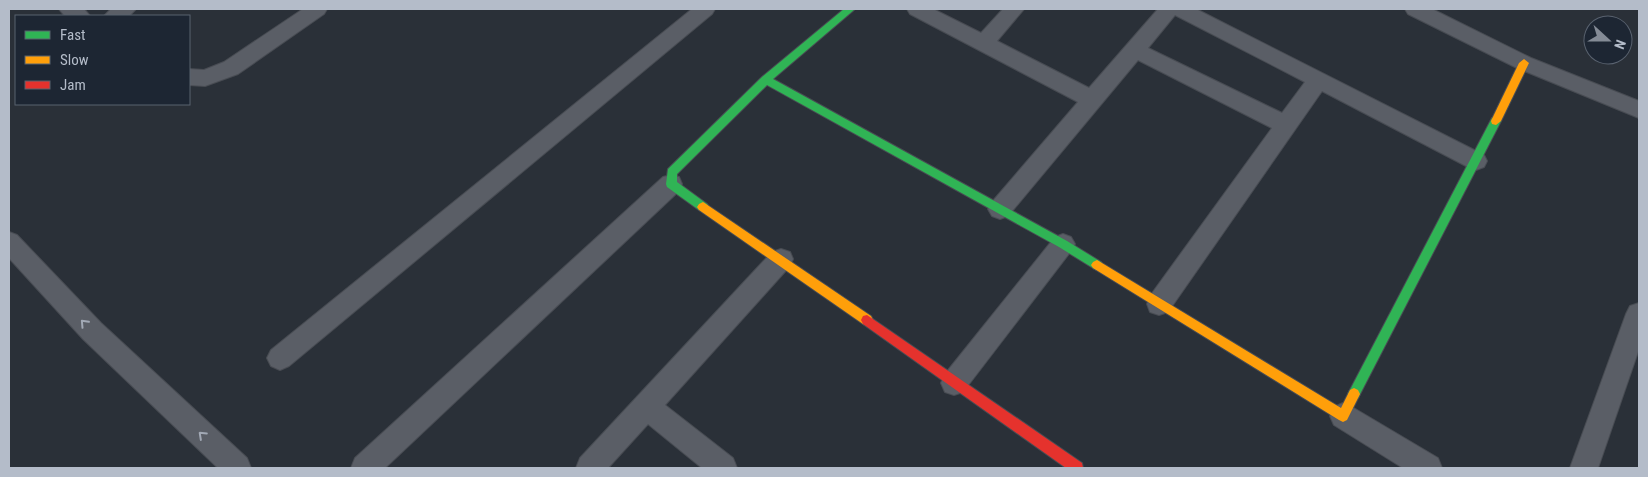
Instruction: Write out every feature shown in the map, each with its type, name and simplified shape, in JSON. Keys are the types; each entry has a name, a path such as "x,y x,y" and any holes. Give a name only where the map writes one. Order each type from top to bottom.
{"street":[{"path":"190,77 205,78 231,68 317,9"},
{"path":"280,358 705,9"},
{"path":"365,468 671,184 672,172 766,80 850,9"},
{"path":"917,9 985,42 1091,99"},
{"path":"985,42 1014,9"},
{"path":"1000,209 1169,9"},
{"path":"1180,9 1476,161"},
{"path":"1415,9 1524,63 1639,110"},
{"path":"1135,50 1286,125"},
{"path":"1343,416 1476,161 1524,63"},
{"path":"766,80 1063,244 1428,468"},
{"path":"1159,304 1318,80"},
{"path":"671,184 781,259 954,383 1077,468"},
{"path":"9,242 92,331 237,468"},
{"path":"954,383 1063,244"},
{"path":"590,468 781,259"},
{"path":"1584,468 1639,314"},
{"path":"647,407 723,468"}],"traffic: fast":[{"path":"703,207 671,184 672,172 766,80 850,9"},
{"path":"766,80 1063,244 1097,265"},
{"path":"1354,394 1496,121"}],"traffic: slow":[{"path":"1496,121 1524,63"},
{"path":"703,207 867,320"},
{"path":"1097,265 1343,416 1354,394"}],"traffic: jam":[{"path":"867,320 1077,468"}]}
